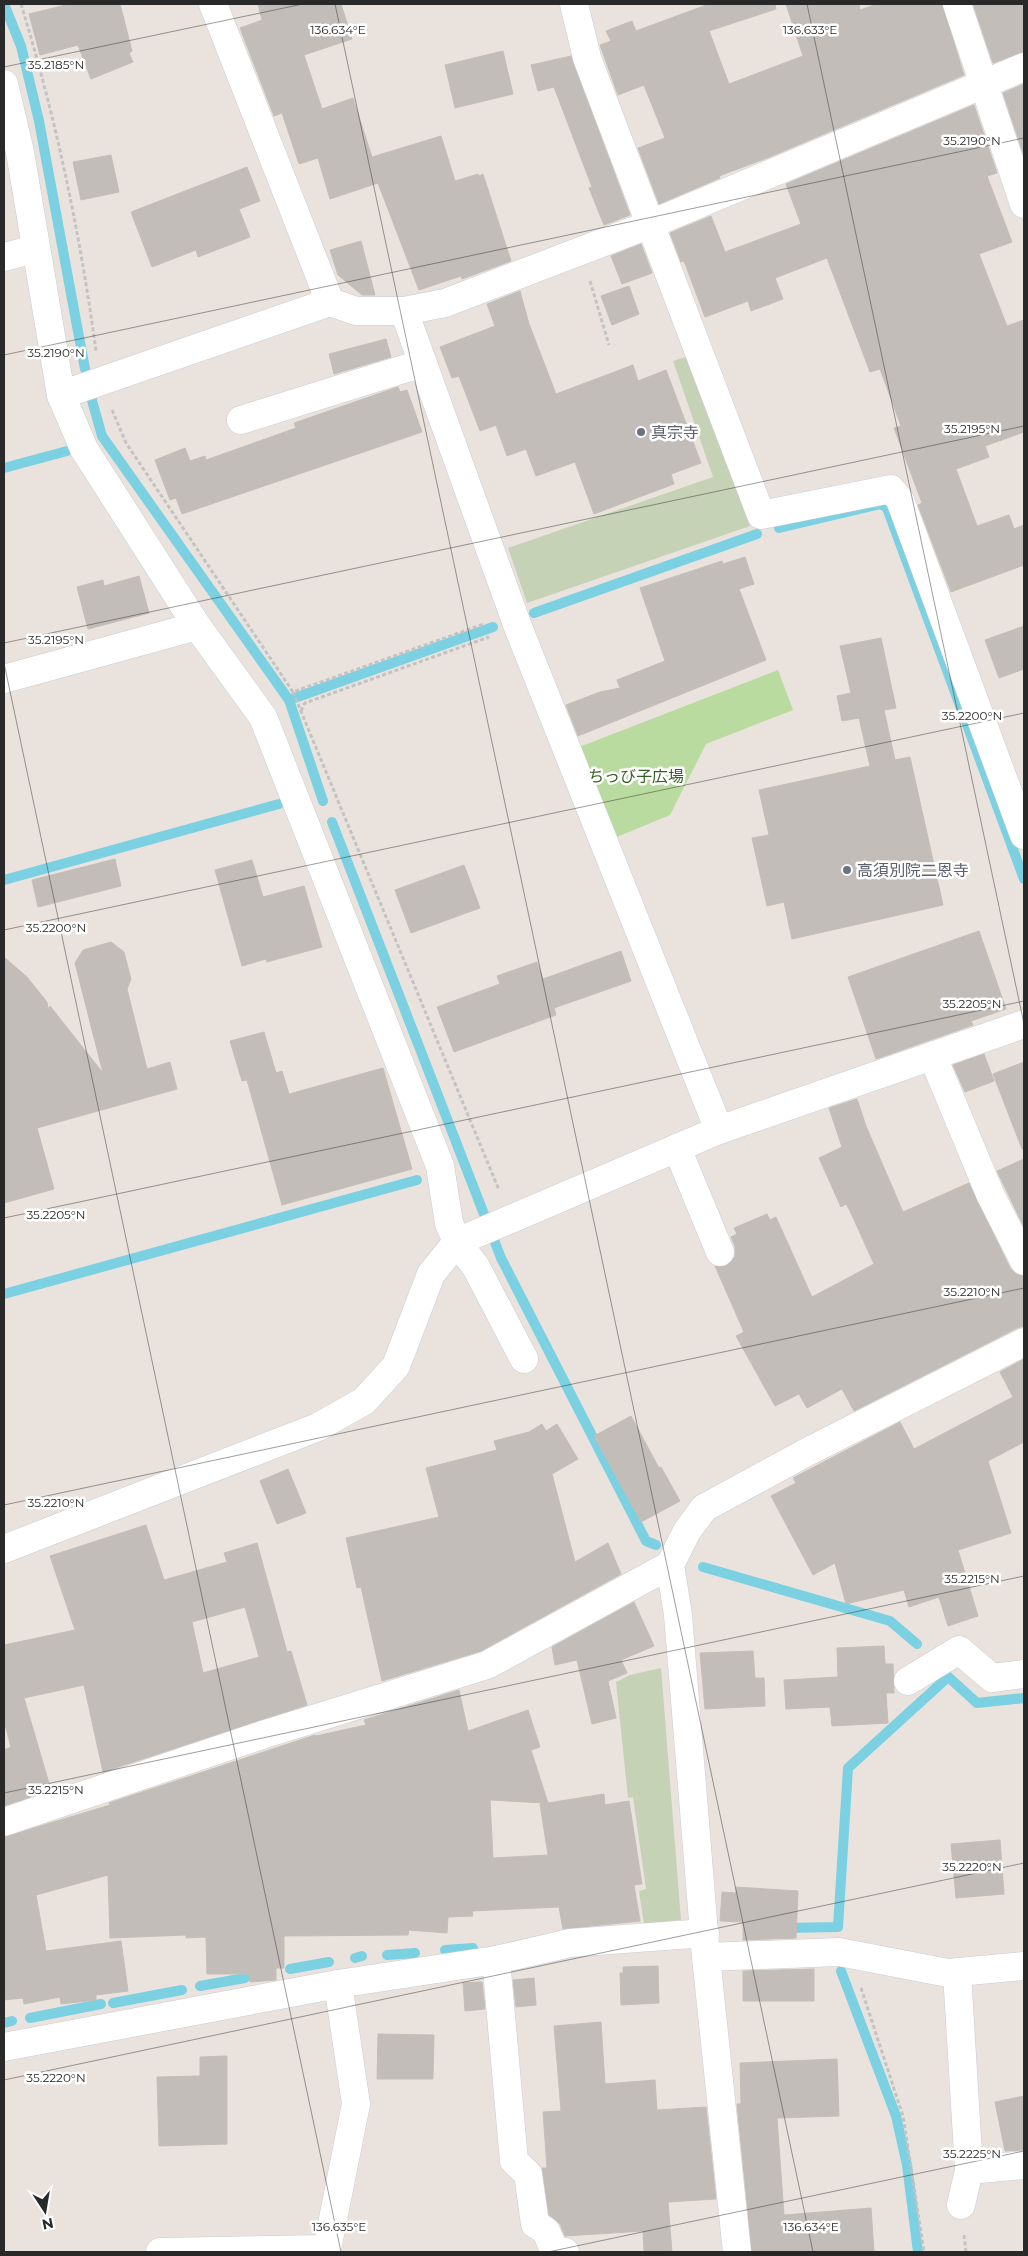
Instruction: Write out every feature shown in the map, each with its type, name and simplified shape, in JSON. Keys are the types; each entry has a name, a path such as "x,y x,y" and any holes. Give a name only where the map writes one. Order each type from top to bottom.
{"street":[{"path":"213,4 330,302"},
{"path":"574,4 587,58 761,516 891,488 900,500 1024,835"},
{"path":"957,4 1024,204"},
{"path":"60,395 330,302 356,311 404,311 445,303 651,224 1024,67"},
{"path":"4,84 20,152 60,395 84,449 197,626 263,717 440,1166 449,1223 464,1239 476,1267 524,1359"},
{"path":"4,258 36,249"},
{"path":"404,311 515,620 719,1130"},
{"path":"241,420 423,363"},
{"path":"4,680 197,626"},
{"path":"4,1549 318,1427 364,1401 396,1366 431,1274 464,1239 719,1130 1024,1024"},
{"path":"933,1057 990,1194 1024,1261"},
{"path":"677,1148 720,1252"},
{"path":"4,1822 265,1734 487,1665 670,1566 687,1532 704,1508 818,1447 1024,1342"},
{"path":"670,1566 678,1615 705,1945 737,2252"},
{"path":"908,1680 959,1650 992,1678 1024,1674"},
{"path":"4,2047 338,1984 496,1960 570,1943 705,1945 839,1952 948,1974 1024,1966"},
{"path":"496,1960 514,2161 528,2174 535,2224 546,2231 554,2250 565,2252"},
{"path":"957,1973 969,2170 961,2205"},
{"path":"160,2252 327,2249 356,2104 338,1984"},
{"path":"969,2170 1024,2165"}],"path":[{"path":"21,4 64,163 85,272 100,382 126,443 293,692 477,1142 506,1220"},
{"path":"581,252 610,345"},
{"path":"293,692 515,620"},
{"path":"301,711 305,703 515,620"},
{"path":"850,1955 904,2116 924,2252"}],"green space":[{"path":"691,355 750,526 527,603 508,548 713,477 673,361"},
{"name":"ちっび子広場","path":"778,670 793,710 706,744 670,815 612,839 574,749"},
{"path":"661,1668 681,1920 644,1924 639,1891 646,1889 633,1797 628,1798 616,1682 630,1675"}],"building":[{"path":"70,4 120,4 132,51 129,53 133,62 91,79 78,45 40,55 29,14"},
{"path":"258,4 341,4 352,39 304,55 322,109 353,98 372,157 441,136 455,181 483,174 511,261 462,279 461,276 419,290 378,183 330,199 318,158 299,164 282,113 274,116 240,28 262,20"},
{"path":"709,4 775,4 776,9 709,31 729,84 803,56 786,4 859,4 860,10 877,4 942,4 964,75 767,158 719,176 720,178 659,204 638,148 665,138 644,85 618,95 600,45 611,41 606,31 632,21 636,31"},
{"path":"973,4 1024,4 1024,52 993,63"},
{"path":"503,51 513,94 455,108 445,65"},
{"path":"571,56 630,215 604,225 589,188 592,187 554,87 538,91 531,65"},
{"path":"1024,84 1024,156 1003,93"},
{"path":"974,105 997,173 987,176 1012,242 979,254 1007,326 1024,320 1024,432 985,446 989,457 956,469 977,526 1009,515 1014,529 1024,525 1024,565 951,592 918,505 922,503 894,428 901,426 880,369 870,372 827,258 775,278 783,299 751,311 748,301 705,317 684,261 681,262 670,233 711,216 725,252 801,224 786,184"},
{"path":"111,155 119,192 81,200 73,162"},
{"path":"247,167 260,201 239,209 250,237 198,257 196,250 152,267 131,212"},
{"path":"361,241 375,295 362,295 338,275 330,250"},
{"path":"641,244 652,273 622,284 611,256"},
{"path":"629,286 639,314 612,325 601,296"},
{"path":"520,291 529,324 556,394 633,365 638,381 666,370 701,463 671,474 674,484 594,514 575,462 536,476 526,449 507,456 496,425 480,431 459,376 452,378 440,347 495,326 487,304"},
{"path":"386,339 391,357 334,374 329,354"},
{"path":"398,387 400,392 407,390 422,432 182,514 176,498 170,500 155,460 185,448 190,461 205,456 206,460 296,428 294,423"},
{"path":"745,557 754,584 739,589 766,660 578,736 566,705 600,692 620,688 617,680 665,661 640,588 722,561 723,564"},
{"path":"139,576 149,613 88,629 77,587 103,580 104,586"},
{"path":"1024,626 1024,669 999,678 985,640"},
{"name":"高須別院二恩寺","path":"881,638 896,708 884,710 895,760 910,757 943,905 792,939 784,902 767,906 752,838 769,835 759,790 870,766 859,718 842,721 837,696 851,693 840,646"},
{"path":"115,859 121,886 38,907 32,880"},
{"path":"252,860 263,897 304,886 322,947 267,962 266,959 242,966 215,870"},
{"path":"464,865 480,908 411,933 395,890"},
{"path":"979,931 1006,1009 971,1021 973,1025 876,1059 848,977"},
{"path":"111,942 124,952 131,979 127,989 147,1069 170,1062 177,1089 37,1128 54,1189 4,1203 4,957 27,977 47,1002 48,1009 50,1006 103,1073 75,963 83,950"},
{"path":"621,951 631,981 554,1008 556,1015 454,1052 437,1007 500,984 497,976 537,962 543,979"},
{"path":"264,1032 276,1073 282,1071 289,1094 383,1068 412,1169 282,1205 247,1080 242,1081 230,1041"},
{"path":"984,1054 994,1081 965,1092 953,1065"},
{"path":"1024,1062 1024,1149 1022,1149 993,1074"},
{"path":"857,1099 866,1126 903,1212 969,1183 1010,1268 1016,1274 1024,1276 1024,1326 854,1411 842,1389 807,1408 799,1394 775,1406 736,1336 744,1332 715,1266 726,1266 735,1257 735,1246 731,1237 737,1234 734,1228 767,1214 770,1220 776,1217 812,1297 874,1264 850,1211 846,1204 841,1207 819,1158 842,1147 829,1108"},
{"path":"1024,1159 1024,1227 997,1171"},
{"path":"1024,1359 1024,1442 988,1461 1011,1533 958,1550 978,1616 948,1626 939,1597 909,1607 904,1590 846,1604 835,1563 813,1575 771,1496 796,1483 793,1478 900,1422 914,1449 1013,1397 1000,1372"},
{"path":"631,1416 659,1468 661,1467 680,1501 641,1522 594,1436"},
{"path":"542,1424 546,1431 557,1424 578,1459 552,1474 575,1562 608,1543 621,1574 481,1651 382,1681 361,1587 357,1588 346,1538 439,1517 426,1468 497,1450 494,1441 529,1432"},
{"path":"288,1469 306,1513 277,1524 260,1481"},
{"path":"146,1525 164,1580 227,1562 224,1553 257,1543 287,1652 291,1651 307,1705 103,1772 84,1685 24,1698 51,1790 4,1806 4,1750 11,1747 4,1721 4,1645 75,1630 50,1556","holes":["245,1607 259,1657 203,1673 192,1622"]},
{"path":"634,1602 654,1646 621,1660 627,1673 608,1681 616,1718 592,1724 577,1660 555,1665 552,1647"},
{"path":"884,1646 885,1664 893,1664 894,1693 886,1693 888,1723 832,1726 830,1707 786,1709 784,1680 838,1677 837,1648"},
{"path":"753,1651 755,1678 764,1678 765,1706 705,1709 700,1653"},
{"path":"459,1690 468,1731 528,1710 540,1747 531,1750 548,1803 604,1794 605,1805 629,1801 642,1884 634,1885 640,1921 563,1929 559,1907 472,1911 473,1916 448,1917 447,1933 409,1930 408,1935 284,1936 284,1968 276,1968 276,1980 250,1982 249,1974 207,1974 206,1937 186,1938 186,1935 110,1938 108,1875 36,1895 46,1951 121,1941 128,1991 96,1995 96,2000 61,2004 60,1997 24,2004 23,1998 4,2000 4,1837 110,1805 109,1803 315,1735 366,1725 364,1720","holes":["490,1800 544,1803 540,1804 548,1855 493,1858"]},
{"path":"1000,1840 1004,1894 956,1898 951,1844"},
{"path":"736,1887 798,1891 796,1938 743,1940 743,1922 720,1921 722,1892 736,1893"},
{"path":"658,1966 659,2003 621,2005 620,1973 623,1973 623,1967"},
{"path":"814,1969 814,2001 743,2001 743,1971"},
{"path":"534,1978 536,2005 516,2007 513,1980"},
{"path":"482,1982 485,2009 465,2011 463,1983"},
{"path":"601,2022 605,2084 655,2080 657,2110 706,2107 716,2199 668,2202 672,2252 644,2252 643,2231 565,2236 560,2224 549,2215 542,2168 547,2168 543,2112 561,2111 554,2026"},
{"path":"378,2034 434,2035 433,2079 377,2079"},
{"path":"227,2056 227,2144 159,2146 157,2077 200,2076 200,2057"},
{"path":"837,2059 839,2116 777,2118 784,2215 871,2208 874,2252 752,2252 737,2104 741,2104 740,2063"},
{"path":"1024,2096 1024,2150 1005,2151 995,2102"}],"waterway":[{"path":"4,4 21,46 39,121 85,369"},
{"path":"91,397 102,436 289,700 323,801"},
{"path":"4,468 67,451"},
{"path":"779,528 881,504 887,508 1024,879"},
{"path":"534,613 757,534"},
{"path":"289,700 493,627"},
{"path":"4,880 279,804"},
{"path":"332,822 501,1258 646,1541 656,1545"},
{"path":"4,1294 417,1180"},
{"path":"703,1567 890,1621 917,1644"},
{"path":"945,1674 977,1703 1024,1698"},
{"path":"784,1928 838,1927 848,1768 948,1677"},
{"path":"445,1950 473,1948"},
{"path":"387,1955 415,1953"},
{"path":"355,1958 362,1956"},
{"path":"290,1969 329,1962"},
{"path":"841,1971 896,2116 907,2165 918,2252"},
{"path":"200,1986 245,1978"},
{"path":"113,2003 182,1990"},
{"path":"30,2018 101,2004"},
{"path":"4,2023 12,2021"}],"place":[{"name":"真宗寺","path":"641,432"},
{"name":"高須別院二恩寺","path":"847,870"}]}
